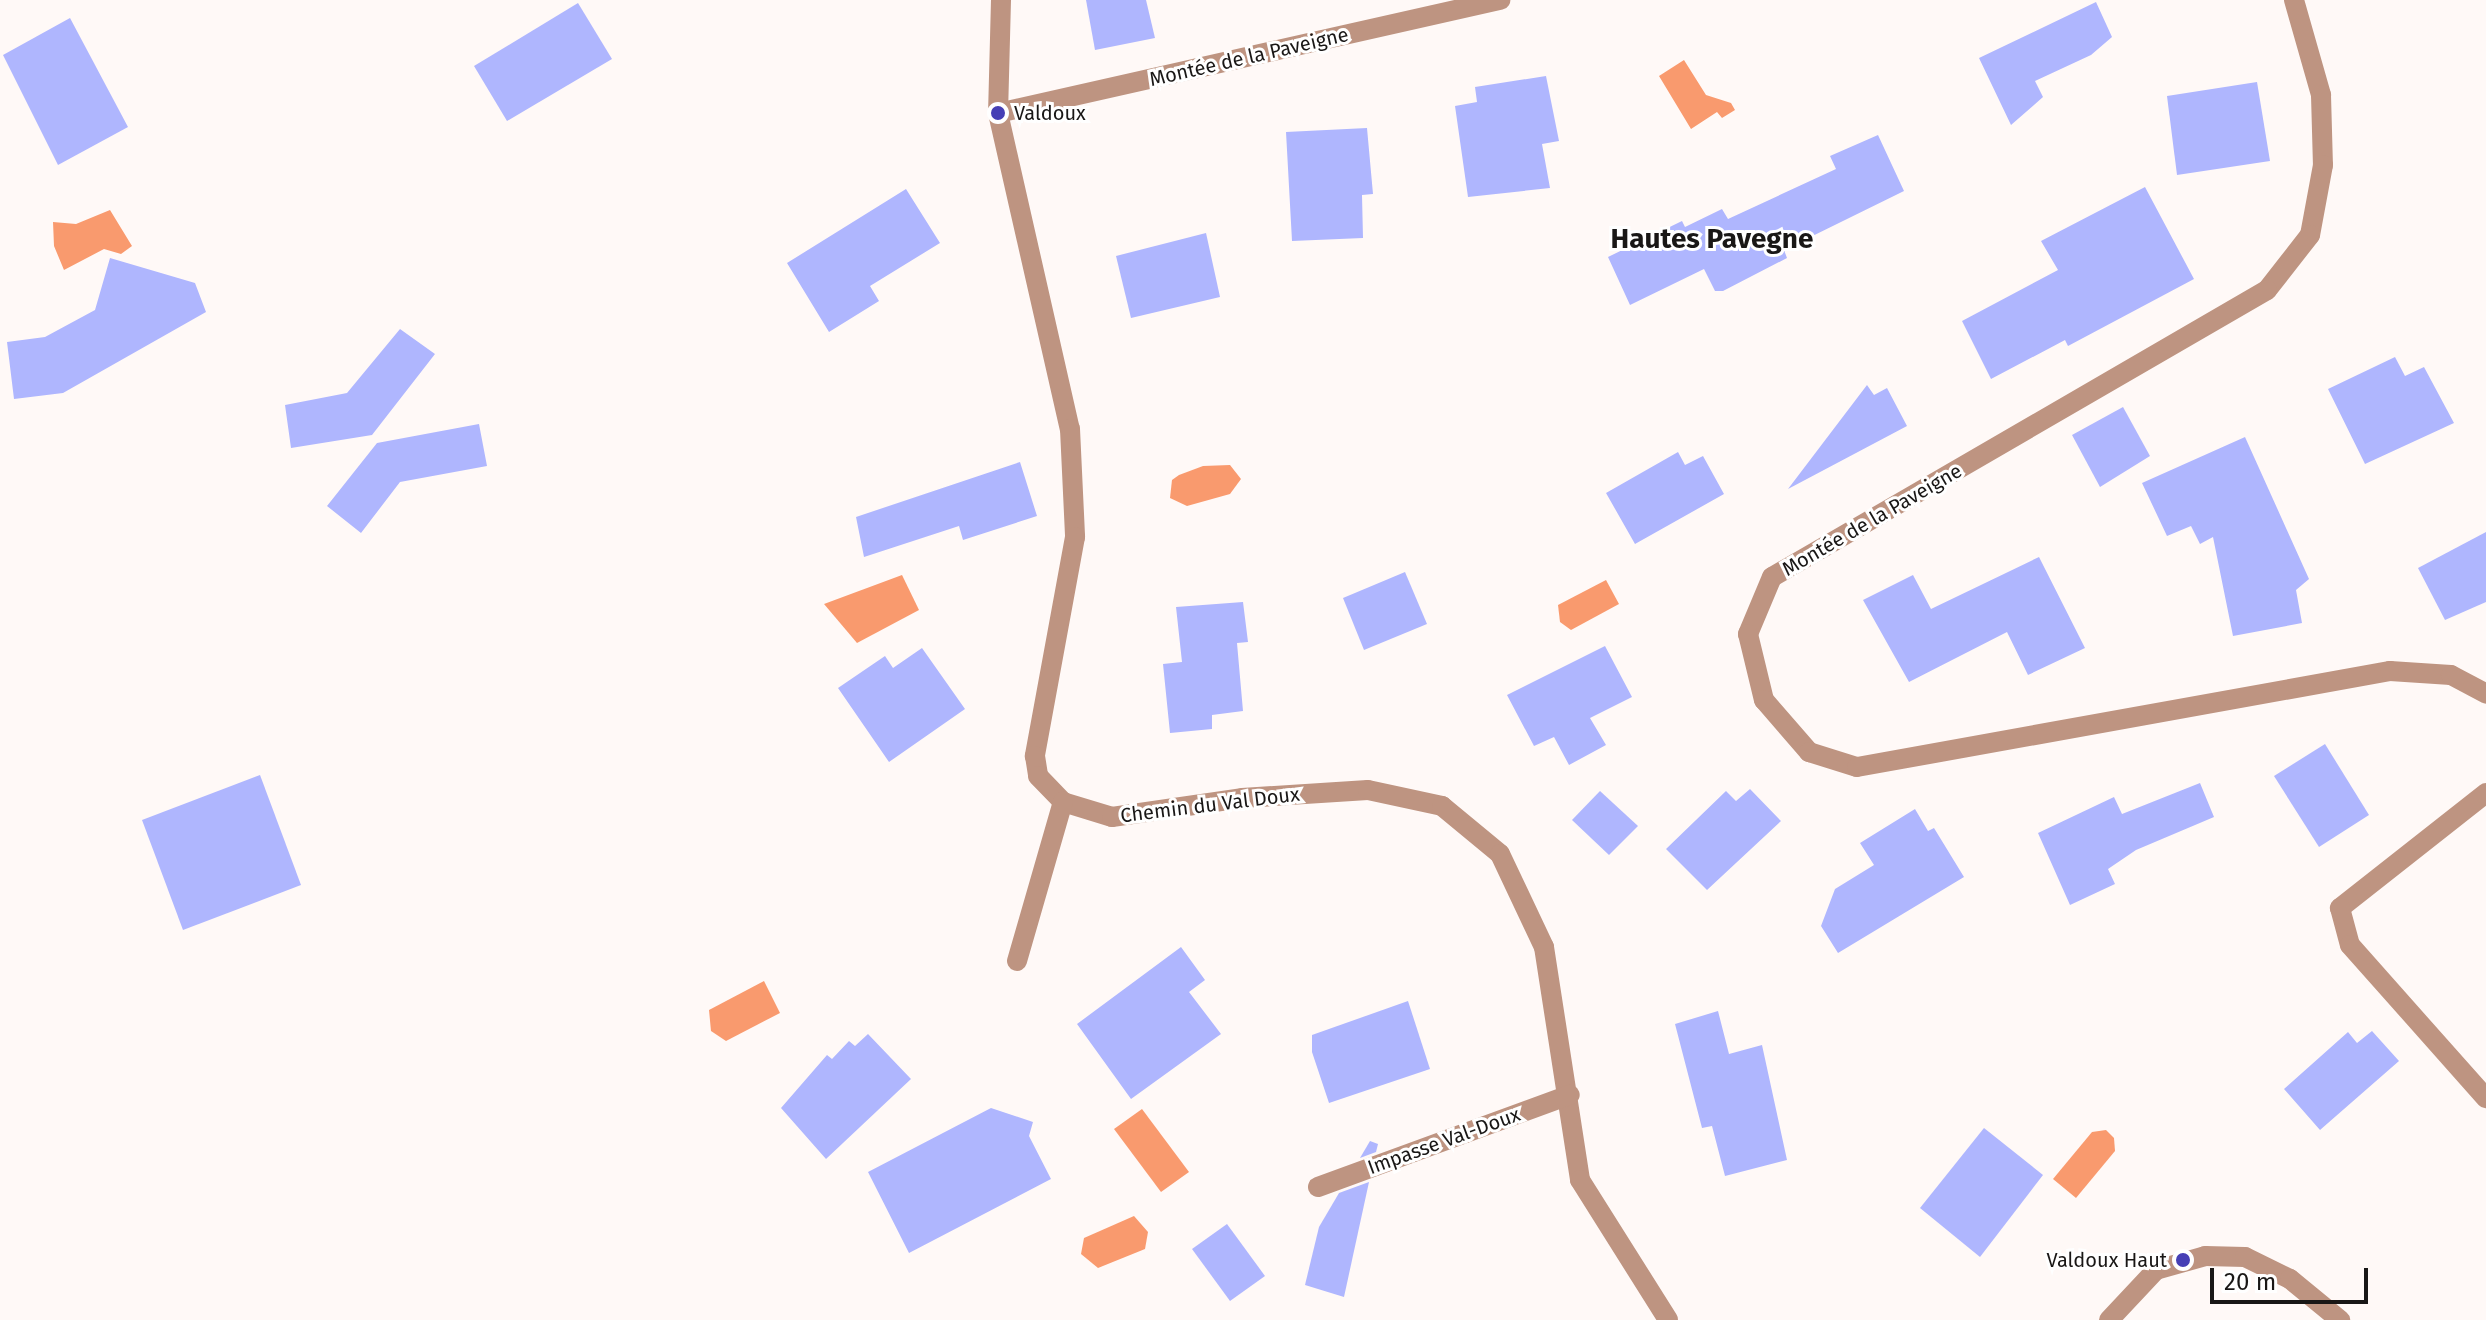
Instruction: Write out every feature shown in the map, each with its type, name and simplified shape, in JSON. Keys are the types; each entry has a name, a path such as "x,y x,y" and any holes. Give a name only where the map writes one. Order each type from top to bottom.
{"street":[{"path":"1001,0 998,113 1070,429 1075,537 1035,756 1038,776 1063,802 1017,961"},
{"name":"Montée de la Paveigne","path":"998,113 1500,0"},
{"name":"Montée de la Paveigne","path":"2294,0 2321,95 2323,165 2310,235 2267,290 1772,577 1748,634 1764,700 1809,752 1857,767 2390,671 2451,675 2486,694"},
{"name":"Chemin du Val Doux","path":"1063,802 1112,817 1242,798 1368,790 1442,806 1500,854 1544,947 1570,1095 1580,1180 1668,1320"},
{"path":"2486,793 2340,908 2350,945 2486,1098"},
{"name":"Impasse Val-Doux","path":"1318,1187 1570,1095"},
{"path":"2109,1320 2156,1270 2205,1256 2245,1257 2290,1279 2340,1320"}],"shaded area":[{"path":"1684,60 1706,95 1731,103 1735,110 1722,118 1717,112 1691,129 1659,76"},
{"path":"110,210 132,246 121,254 104,249 64,270 54,246 53,222 76,224"},
{"path":"1230,465 1241,479 1230,494 1187,506 1170,498 1172,480 1179,475 1203,466"},
{"path":"902,575 919,610 857,643 824,604"},
{"path":"1606,580 1619,604 1571,630 1560,622 1558,605"},
{"path":"764,981 780,1013 726,1041 711,1031 709,1010"},
{"path":"1142,1109 1189,1172 1161,1192 1114,1129"},
{"path":"2106,1130 2114,1138 2115,1151 2076,1198 2053,1179 2092,1132"},
{"path":"1134,1216 1148,1232 1145,1249 1098,1268 1081,1254 1084,1238"}],"building":[{"path":"1086,0 1146,0 1155,38 1095,50"},
{"path":"2096,2 2112,37 2091,55 2035,81 2043,97 2011,125 1979,58"},
{"path":"578,3 612,59 507,121 474,66"},
{"path":"70,18 128,127 58,165 3,55"},
{"path":"1546,76 1559,141 1542,144 1550,188 1468,197 1455,106 1477,102 1475,87"},
{"path":"2257,82 2270,161 2177,175 2167,96"},
{"path":"1367,128 1373,194 1362,195 1363,238 1292,241 1286,132"},
{"path":"1878,135 1904,191 1784,250 1787,258 1723,291 1715,291 1704,269 1630,305 1608,257 1682,221 1685,227 1722,209 1728,219 1836,169 1830,156"},
{"path":"2145,187 2194,279 2068,346 2065,340 1991,379 1962,321 2058,270 2041,241"},
{"path":"906,189 940,243 870,286 879,301 829,332 787,263"},
{"path":"1206,233 1220,297 1131,318 1116,256"},
{"path":"110,258 195,283 206,312 63,393 14,399 7,342 45,337 95,310"},
{"path":"400,329 435,354 372,435 291,448 285,405 347,393"},
{"path":"2395,357 2405,376 2424,367 2454,423 2365,464 2328,389"},
{"path":"1867,385 1874,395 1887,388 1907,426 1788,489"},
{"path":"2123,407 2150,456 2100,487 2072,435"},
{"path":"479,424 487,466 400,482 361,533 327,506 377,443"},
{"path":"2245,437 2309,579 2296,590 2302,623 2233,636 2213,537 2200,544 2191,526 2167,536 2142,483"},
{"path":"1678,452 1685,465 1703,456 1724,494 1635,544 1606,493"},
{"path":"1020,462 1037,516 963,540 959,526 864,557 856,517"},
{"path":"2486,532 2486,602 2445,620 2418,568"},
{"path":"2039,557 2085,648 2028,675 2007,632 1909,682 1863,600 1913,575 1931,609"},
{"path":"1405,572 1427,624 1364,650 1343,598"},
{"path":"1243,602 1248,642 1237,643 1243,711 1212,715 1212,729 1170,733 1163,664 1182,662 1176,607"},
{"path":"1605,646 1632,697 1590,718 1606,745 1569,765 1554,737 1534,746 1507,695"},
{"path":"922,648 965,709 889,762 838,688 885,656 893,668"},
{"path":"2325,744 2369,815 2319,847 2274,776"},
{"path":"260,775 301,885 183,930 142,820"},
{"path":"2200,783 2214,817 2136,850 2108,869 2115,884 2070,905 2038,833 2114,797 2122,814"},
{"path":"1750,789 1781,821 1707,890 1666,849 1726,791 1736,801"},
{"path":"1600,791 1638,826 1609,855 1572,820"},
{"path":"1915,809 1928,831 1934,828 1964,877 1838,953 1821,926 1835,889 1874,865 1860,843"},
{"path":"1181,947 1205,980 1189,992 1221,1034 1131,1099 1077,1024"},
{"path":"1408,1001 1430,1069 1329,1103 1312,1052 1312,1035"},
{"path":"1718,1011 1729,1054 1762,1045 1787,1160 1725,1176 1712,1126 1702,1128 1675,1024"},
{"path":"2372,1031 2399,1061 2320,1130 2284,1089 2348,1032 2357,1043"},
{"path":"868,1034 911,1079 826,1159 781,1108 827,1055 832,1059 849,1041 855,1046"},
{"path":"991,1108 1033,1122 1029,1136 1051,1179 909,1253 868,1172"},
{"path":"1984,1128 2043,1175 1980,1257 1920,1208"},
{"path":"1370,1141 1378,1144 1376,1152 1360,1158"},
{"path":"1369,1182 1344,1297 1305,1285 1319,1227 1339,1193"},
{"path":"1227,1224 1265,1276 1230,1301 1192,1249"}],"place":[{"name":"Valdoux","path":"998,113"},
{"name":"Valdoux Haut","path":"2183,1260"}],"district":[{"name":"Hautes Pavegne","path":"1712,239"}]}
